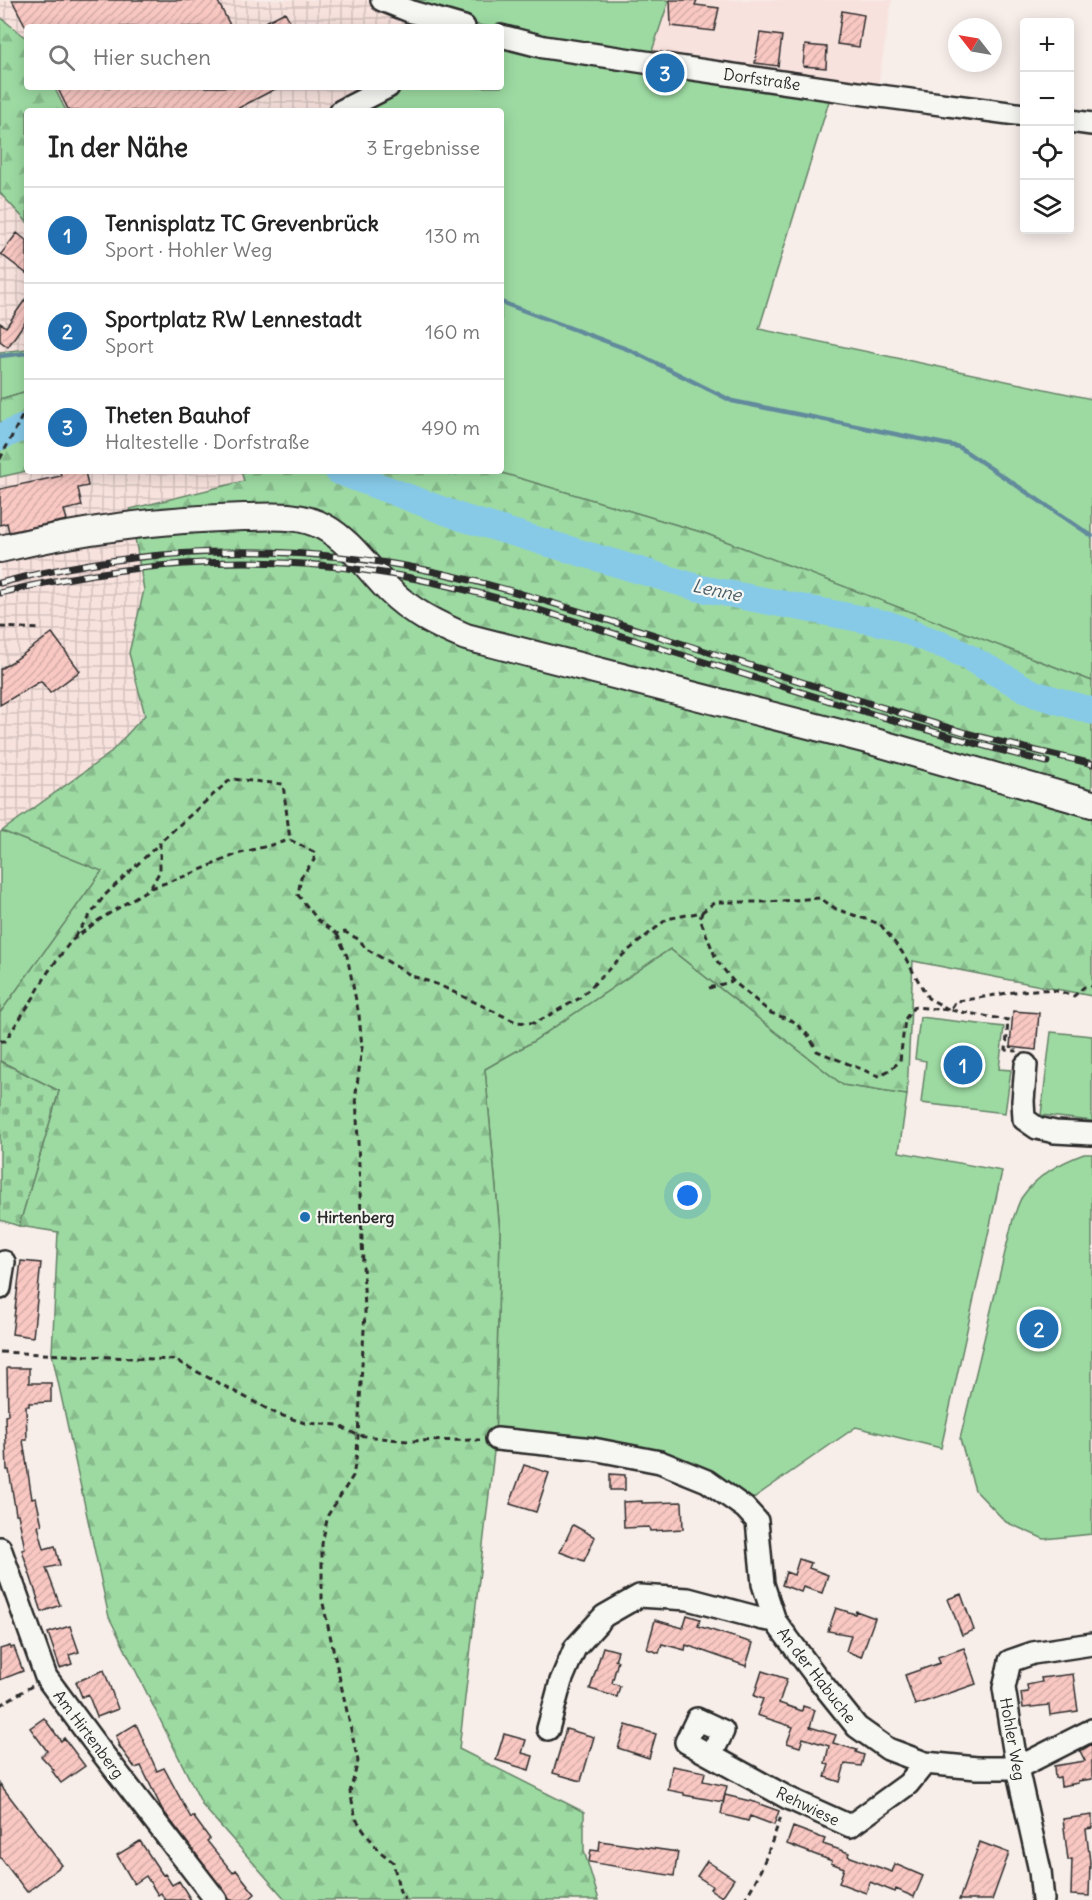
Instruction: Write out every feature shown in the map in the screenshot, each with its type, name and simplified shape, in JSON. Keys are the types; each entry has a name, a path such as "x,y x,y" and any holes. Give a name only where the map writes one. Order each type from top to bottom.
{"main road":[{"path":"0,549 85,531 147,523 221,518 297,517 316,523 335,534 411,609 426,619 466,637 875,742 1092,804"}],"street":[{"path":"382,0 412,12 454,24"},
{"name":"Dorfstraße","path":"504,37 544,46 654,63 1020,114"},
{"path":"347,108 382,90"},
{"path":"1074,122 1092,124"},
{"path":"1026,1065 1024,1119 1037,1128 1055,1132 1092,1134"},
{"path":"0,1288 4,1262"},
{"name":"An der Habuche","path":"496,1439 593,1449 660,1462 707,1481 745,1508 758,1521 764,1584 775,1621 857,1727 888,1749 925,1763 977,1768 1017,1768"},
{"name":"Am Hirtenberg","path":"0,1548 46,1677 93,1742 216,1900"},
{"path":"548,1729 561,1681 575,1648 604,1616 639,1596 688,1599 775,1621"},
{"name":"Hohler Weg","path":"1043,1900 1040,1871 1017,1768 1004,1688 1010,1661 1033,1653 1092,1644"},
{"path":"1017,1768 1092,1730"},
{"name":"Rehwiese","path":"711,1755 788,1798 850,1826 908,1784 925,1763"}],"path":[{"path":"0,459 24,412"},
{"path":"0,627 41,629"},
{"path":"0,1041 5,1041 48,972 105,896 160,842 231,779 284,784 290,840"},
{"path":"71,941 99,920 150,888 191,874 237,854 290,840 314,852 314,860 301,877 298,896 318,920 337,934 347,956 359,1014 362,1047 356,1093 365,1312 357,1453 353,1476 328,1515 322,1544 322,1599 358,1761 350,1792 356,1819 378,1850 393,1862 400,1892 405,1900"},
{"path":"150,888 160,871 160,842"},
{"path":"337,934 345,932 360,940 365,948 412,976 439,985 516,1022 535,1023 580,998 624,954 667,919 702,912 715,902 767,902 820,898 836,909 879,924 902,952 928,998 950,1010"},
{"path":"702,912 700,919 717,961 733,981 771,1013 793,1021 808,1035 817,1051 878,1076 890,1070 900,1061 904,1019 914,1007 950,1010 1008,1020 1006,1050 1021,1052 1020,1064 1026,1065"},
{"path":"709,988 733,981"},
{"path":"950,1010 956,1001 1023,991 1053,990 1074,996 1084,987 1092,987"},
{"path":"0,1352 176,1360 277,1414 305,1423 338,1425 357,1435 407,1442 496,1439"},
{"path":"0,1705 46,1677"},
{"path":"744,1900 763,1866 788,1798"}],"shaded area":[{"path":"0,0 367,0 425,24 24,24 24,37 0,17"},
{"path":"669,0 892,0 878,86 650,57"},
{"path":"56,90 372,90 337,108 64,108"},
{"path":"0,193 24,219 24,349 0,352"},
{"path":"24,472 24,474 242,474 244,481 130,509 144,590 129,653 145,715 109,754 0,833 0,477"}],"green space":[{"path":"396,0 669,0 650,57 574,44 504,28 504,24 475,24"},
{"path":"0,17 24,37 24,90 56,90 64,108 24,108 24,219 0,193"},
{"path":"504,44 830,98 759,329 1092,399 1092,681 704,533 504,474 504,108 357,108 392,90 504,90"},
{"path":"24,349 24,392 0,399 0,352"},
{"path":"24,392 24,472 0,477 0,399"},
{"path":"242,474 504,474 704,533 1092,681 1092,996 913,961 907,1095 843,1085 670,949 532,1042 485,1069 500,1232 495,1443 459,1749 584,1812 584,1851 599,1900 286,1900 203,1806 109,1617 52,1354 58,1232 19,1226 59,1091 0,1061 0,1013 102,871 2,831 109,754 145,715 129,653 144,590 130,509 244,481"},
{"path":"2,831 103,871 0,1013 0,833"},
{"path":"670,949 843,1085 907,1095 899,1152 1002,1171 941,1448 856,1427 736,1510 704,1487 596,1455 495,1443 500,1232 485,1069 532,1042"},
{"path":"920,1017 1004,1027 999,1069 1011,1070 1005,1113 921,1103 926,1061 915,1059"},
{"path":"1051,1032 1092,1036 1092,1121 1041,1115"},
{"path":"0,1061 59,1091 19,1226 0,1220"},
{"path":"1084,1154 1092,1154 1092,1534 1044,1539 1006,1522 975,1490 960,1439 1019,1202 1028,1189 1042,1176 1066,1161"}],"building":[{"path":"12,0 217,0 229,24 24,24"},
{"path":"670,0 697,0 695,5 719,8 714,31 671,26"},
{"path":"842,11 864,15 859,47 837,44"},
{"path":"285,12 291,24 262,24"},
{"path":"760,33 782,36 778,66 755,63"},
{"path":"805,45 827,47 826,68 803,66"},
{"path":"58,90 273,90 239,108 68,108"},
{"path":"17,233 24,239 24,272 1,254"},
{"path":"24,301 24,323 8,347 0,341 0,323 6,327"},
{"path":"61,474 86,474 88,486 78,488 82,506 64,510 67,520 9,532 7,523 0,525 0,489 61,476"},
{"path":"52,633 80,671 50,693 41,681 0,705 0,669"},
{"path":"1013,1011 1039,1013 1036,1050 1010,1047"},
{"path":"21,1261 41,1263 33,1337 12,1334"},
{"path":"7,1368 29,1368 29,1383 51,1383 51,1402 29,1403 29,1406 26,1406 27,1440 23,1440 32,1499 36,1498 42,1525 38,1526 44,1549 55,1546 60,1565 46,1568 60,1605 42,1612 22,1550 25,1549 18,1514 16,1514 9,1470 7,1470 5,1416 8,1415"},
{"path":"524,1465 549,1473 536,1512 510,1504"},
{"path":"610,1474 625,1475 625,1490 610,1490"},
{"path":"642,1501 642,1503 682,1502 683,1529 650,1531 649,1527 624,1528 623,1502"},
{"path":"573,1525 595,1537 584,1561 560,1552"},
{"path":"799,1559 811,1563 809,1568 828,1575 822,1593 803,1587 801,1592 782,1585 786,1572 794,1575"},
{"path":"961,1594 974,1630 962,1635 948,1599"},
{"path":"836,1608 855,1614 856,1611 875,1618 861,1657 846,1651 851,1635 828,1631"},
{"path":"687,1615 700,1619 698,1626 753,1643 746,1666 686,1645 685,1650 662,1644 659,1653 647,1649 655,1620 683,1628"},
{"path":"70,1626 79,1652 69,1655 72,1664 60,1668 48,1633"},
{"path":"14,1647 23,1671 0,1680 0,1649"},
{"path":"603,1647 618,1651 615,1660 618,1661 612,1683 620,1686 617,1697 590,1689"},
{"path":"964,1648 976,1684 915,1705 905,1675 940,1663 938,1657"},
{"path":"104,1670 118,1709 97,1717 88,1694 82,1697 76,1682"},
{"path":"762,1671 787,1679 779,1703 802,1711 803,1706 815,1710 810,1727 836,1735 833,1743 857,1750 856,1752 864,1755 861,1766 845,1764 840,1782 825,1777 829,1765 825,1763 829,1746 803,1738 800,1747 787,1743 793,1727 757,1715 763,1699 754,1696"},
{"path":"1073,1674 1078,1711 1050,1715 1049,1705 1023,1708 1021,1693 1028,1692 1027,1685 1042,1682 1041,1678"},
{"path":"44,1718 61,1741 64,1738 85,1766 61,1783 52,1771 54,1770 41,1756 47,1751 30,1728"},
{"path":"136,1724 157,1771 164,1768 191,1818 193,1816 210,1839 207,1841 233,1873 236,1870 255,1894 248,1900 230,1900 162,1809 141,1766 135,1768 119,1746 116,1736"},
{"path":"626,1725 656,1734 649,1758 618,1748"},
{"path":"566,1729 594,1737 581,1781 553,1773"},
{"path":"504,1734 526,1740 522,1753 533,1756 529,1770 496,1760"},
{"path":"1092,1744 1092,1779 1061,1786 1060,1777 1055,1778 1054,1766 1085,1761 1080,1751"},
{"path":"672,1766 705,1772 703,1781 727,1786 723,1802 668,1790"},
{"path":"0,1784 62,1865 27,1892 0,1857"},
{"path":"725,1795 779,1811 774,1825 750,1816 748,1821 721,1814"},
{"path":"1092,1815 1092,1828 1086,1829 1090,1862 1089,1896 1071,1895 1072,1859 1068,1860 1063,1819"},
{"path":"793,1827 825,1839 823,1844 849,1853 848,1856 892,1872 895,1864 923,1876 914,1897 870,1882 866,1893 839,1883 844,1868 787,1844"},
{"path":"140,1841 163,1875 165,1874 172,1885 179,1881 191,1900 165,1900 161,1893 158,1895 146,1876 134,1884 117,1855"},
{"path":"600,1841 678,1852 674,1876 589,1862 591,1850 599,1851"},
{"path":"980,1842 1009,1853 992,1900 959,1900"},
{"path":"707,1861 734,1879 722,1897 710,1889 712,1886 697,1876"}],"waterway":[{"path":"504,303 632,351 732,401 959,447 1092,536"},
{"path":"0,356 24,353"},
{"name":"Lenne","path":"0,437 24,427"},
{"name":"Lenne","path":"346,474 463,518 699,588 888,624 953,649 1035,694 1092,711"}],"railway":[{"path":"0,583 89,564 178,554 222,552 312,554 397,565 513,591 923,720 1092,764"},
{"path":"0,593 92,574 184,564 276,563 370,571 438,583 505,600 892,720 1047,762"}],"place":[{"name":"Theten Bauhof","path":"665,73"},
{"name":"Tennisplatz TC Grevenbrück","path":"963,1065"},
{"name":"Hirtenberg","path":"305,1217"},
{"name":"Sportplatz RW Lennestadt","path":"1039,1329"}]}
